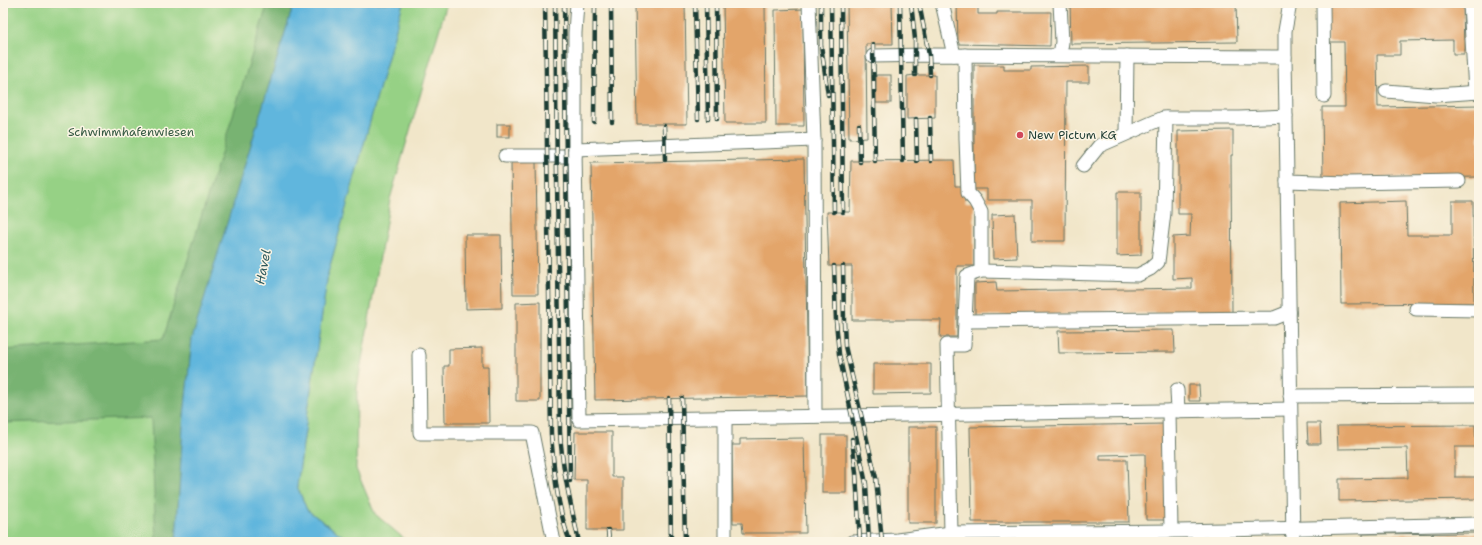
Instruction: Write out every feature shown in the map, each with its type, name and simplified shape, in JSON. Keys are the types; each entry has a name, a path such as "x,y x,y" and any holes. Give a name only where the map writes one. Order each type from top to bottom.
{"street":[{"path":"577,3 575,33 575,152 579,420 1174,411 1290,403 1479,395"},
{"path":"809,3 814,140 815,416"},
{"path":"942,3 959,55 966,139 968,193 975,200 981,212 981,271"},
{"path":"1060,3 1062,42 1060,55"},
{"path":"1290,3 1285,31 1285,56 1293,542"},
{"path":"1323,3 1324,96"},
{"path":"1386,91 1436,95 1477,92 1470,3"},
{"path":"873,56 1285,56"},
{"path":"1126,56 1126,133"},
{"path":"1083,166 1099,146 1126,133 1166,118 1239,118 1286,116"},
{"path":"951,534 947,345 964,345 967,276 981,271 1138,275 1150,269 1158,262 1164,213 1166,118"},
{"path":"505,156 814,140"},
{"path":"1287,181 1347,183 1459,182"},
{"path":"1416,309 1479,310"},
{"path":"965,321 1274,318 1289,312"},
{"path":"419,355 420,433 532,433 554,542"},
{"path":"1171,531 1174,411 1178,390"},
{"path":"725,418 726,542"},
{"path":"852,542 898,541 951,534 1017,537 1171,531 1479,524"}],"green space":[{"name":"Schwimmhafenwiesen","path":"3,3 302,3 184,542 3,542"},
{"path":"268,3 294,3 192,339 183,426 176,542 156,542 151,418 3,423 3,350 163,339"},
{"path":"403,3 447,3 390,199 357,388 356,469 375,514 408,542 351,542 307,510 297,486 328,273"}],"water":[{"name":"Havel","path":"294,3 403,3 328,273 297,486 307,510 351,542 176,542 183,426 192,339"}],"building":[{"path":"635,3 685,3 687,124 637,124"},
{"path":"723,3 765,3 766,123 725,123"},
{"path":"847,3 892,3 893,44 866,44 867,138 849,139"},
{"path":"957,3 978,3 978,14 997,14 997,12 1051,12 1050,46 958,44"},
{"path":"1070,3 1236,3 1237,42 1071,44"},
{"path":"1327,3 1463,3 1464,54 1453,54 1453,40 1400,41 1400,55 1377,55 1378,107 1479,105 1479,177 1323,179 1322,107 1345,107 1344,42 1328,42"},
{"path":"803,9 804,126 776,126 775,10"},
{"name":"New Pictum KG","path":"974,65 1004,65 1004,70 1031,70 1031,67 1089,66 1089,82 1066,82 1065,241 1032,241 1032,200 987,200 987,189 974,189"},
{"path":"876,75 891,75 891,103 876,103"},
{"path":"935,75 935,118 907,119 907,76"},
{"path":"497,124 510,124 510,137 497,137"},
{"path":"1233,130 1233,155 1231,155 1232,312 975,316 975,283 996,282 997,291 1192,288 1192,278 1173,279 1173,237 1190,236 1191,214 1178,214 1178,131"},
{"path":"804,159 808,396 595,400 591,163"},
{"path":"954,160 955,186 964,186 965,202 974,202 974,266 957,266 957,337 940,337 941,320 852,320 852,266 829,266 827,212 850,212 851,161"},
{"path":"511,161 536,161 538,294 513,294"},
{"path":"1117,192 1141,192 1141,255 1117,256"},
{"path":"1406,201 1407,235 1452,235 1452,201 1473,201 1474,303 1341,304 1340,203"},
{"path":"1015,214 1017,258 993,259 992,215"},
{"path":"465,235 501,235 502,308 466,309"},
{"path":"540,302 540,401 516,401 516,303"},
{"path":"1174,330 1175,352 1059,353 1058,331"},
{"path":"482,348 482,366 488,366 489,423 445,423 444,366 449,366 449,349"},
{"path":"873,364 931,364 931,393 873,394"},
{"path":"1189,385 1199,385 1200,401 1189,401"},
{"path":"1307,423 1320,423 1321,444 1308,444"},
{"path":"1166,424 1167,520 1146,520 1145,454 1100,455 1100,460 1127,460 1129,522 972,522 970,427"},
{"path":"1475,425 1476,447 1455,447 1455,477 1477,477 1477,499 1339,501 1339,479 1408,478 1407,448 1338,449 1337,426"},
{"path":"908,427 936,427 936,523 908,523"},
{"path":"575,432 612,432 612,477 623,477 623,530 587,530 587,480 574,480"},
{"path":"822,435 846,435 846,493 822,493"},
{"path":"804,438 806,533 743,533 742,523 733,523 732,445 740,445 740,439"},
{"path":"1479,533 1479,542 1363,542 1363,534"}],"railway":[{"path":"545,3 551,434 559,502 570,542"},
{"path":"555,3 560,432 565,473 579,542"},
{"path":"564,3 570,481"},
{"path":"594,122 595,3"},
{"path":"611,3 612,122"},
{"path":"695,3 698,119"},
{"path":"706,3 708,119"},
{"path":"716,3 717,119"},
{"path":"821,3 821,45 828,95"},
{"path":"831,3 834,212"},
{"path":"841,3 843,212"},
{"path":"900,3 903,161"},
{"path":"911,3 915,39 915,75"},
{"path":"919,3 929,55 930,75"},
{"path":"873,45 875,161"},
{"path":"930,118 931,161"},
{"path":"916,119 917,161"},
{"path":"859,125 860,162"},
{"path":"664,126 665,160"},
{"path":"834,266 839,354 866,484 869,542"},
{"path":"843,266 845,346 876,478 882,542"},
{"path":"669,398 671,542"},
{"path":"682,398 685,542"},
{"path":"852,439 856,473 860,542"},
{"path":"608,530 609,542"}],"place":[{"name":"New Pictum KG","path":"1020,135"}]}
